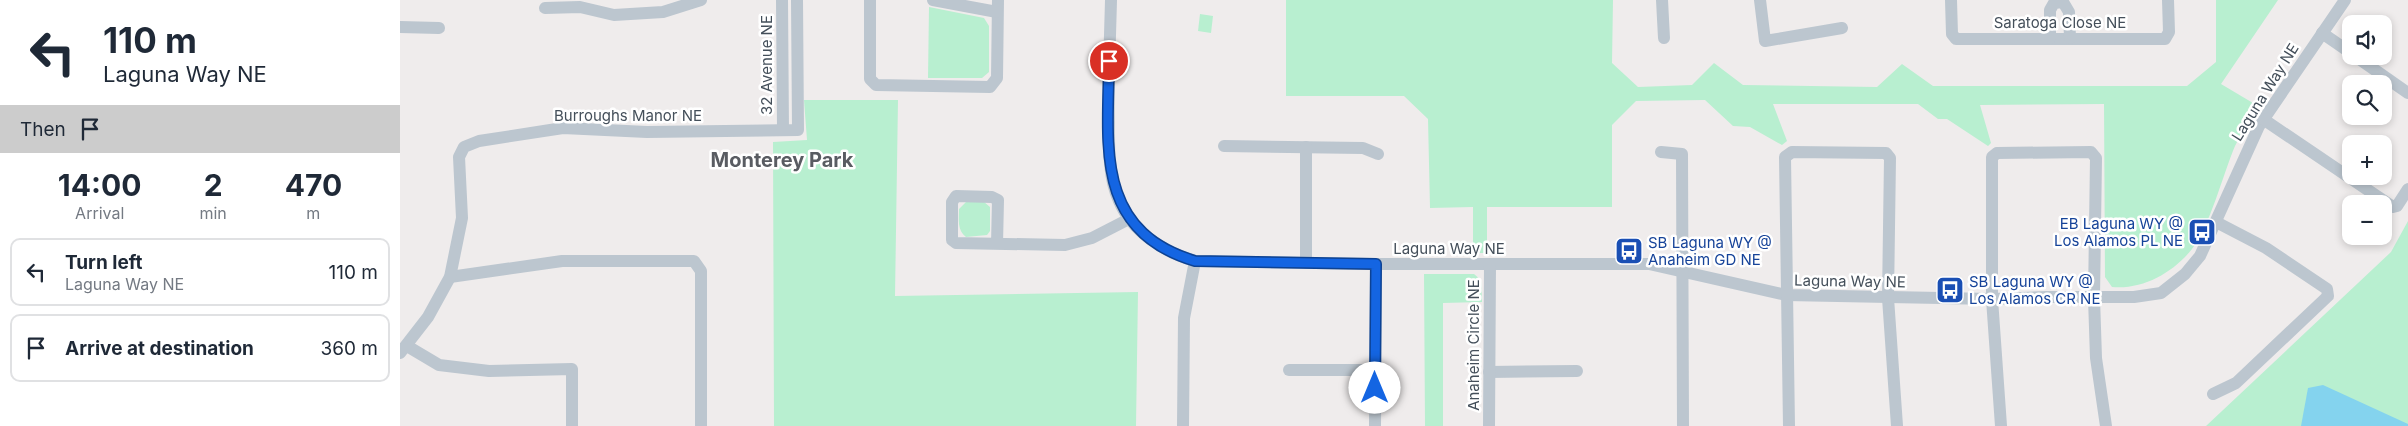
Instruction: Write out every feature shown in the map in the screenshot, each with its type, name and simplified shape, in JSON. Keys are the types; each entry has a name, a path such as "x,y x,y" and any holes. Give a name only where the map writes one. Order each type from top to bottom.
{"street":[{"path":"545,8 580,3 614,15 663,12 701,0"},
{"name":"32 Avenue NE","path":"782,0 783,130"},
{"name":"32 Avenue NE","path":"797,0 798,130"},
{"path":"870,0 870,78 876,86 990,87 997,78 998,6 933,0"},
{"name":"Laguna Way NE","path":"1111,0 1109,157 1112,181 1119,201 1129,219 1149,239 1167,250 1195,261 1376,264 1636,263 1684,271 1786,295 1992,299 2134,297 2161,293 2185,274 2200,256 2243,157 2263,119 2345,0"},
{"path":"1662,0 1664,38"},
{"path":"1760,0 1764,41 1842,28"},
{"name":"Saratoga Close NE","path":"1951,0 1952,34 1956,39 2165,39 2169,32 2168,0"},
{"path":"2050,38 2050,10 2054,3 2063,2 2069,12 2070,38"},
{"path":"400,27 439,28"},
{"path":"2322,33 2342,47"},
{"path":"2368,65 2408,93"},
{"path":"2263,119 2393,207 2398,206 2408,189"},
{"name":"Burroughs Manor NE","path":"403,350 428,318 450,276 462,218 459,157 464,147 479,141 563,128 646,132 798,130"},
{"path":"1224,146 1363,148 1378,154"},
{"path":"1306,147 1306,263"},
{"path":"1661,152 1682,154 1684,271 1683,426"},
{"path":"1789,426 1784,157 1792,152 1886,153 1890,158 1888,298 1897,426"},
{"path":"2001,426 1992,299 1992,157 1997,153 2091,152 2096,158 2094,298 2096,358 2106,426"},
{"path":"998,244 998,200 992,196 956,196 952,202 952,240 956,243 998,244 1065,244 1092,238 1129,219"},
{"path":"2213,394 2236,383 2328,296 2327,289 2266,248 2216,222"},
{"path":"450,276 562,261 694,261 701,271 701,426"},
{"path":"1183,426 1184,318 1195,261"},
{"path":"1375,426 1376,264"},
{"name":"Anaheim Circle NE","path":"1489,426 1490,264"},
{"path":"403,350 439,365 489,371 572,369 572,426"},
{"path":"1288,370 1375,370"},
{"path":"1489,372 1577,372"}],"green space":[{"path":"1286,0 1613,0 1612,63 1638,87 1692,85 1714,63 1743,85 1877,87 1902,64 1933,86 2187,86 2216,62 2216,0 2278,0 2221,84 2258,106 2235,146 2199,239 2185,257 2157,278 2135,286 2112,287 2105,277 2104,104 1980,105 1991,143 1988,146 1947,119 1938,119 1918,104 1773,104 1787,141 1782,145 1750,127 1733,126 1705,100 1636,101 1612,125 1612,207 1487,207 1487,253 1473,253 1473,207 1430,208 1428,119 1404,96 1286,96"},
{"path":"929,7 984,18 989,26 989,72 982,78 928,78"},
{"path":"1200,14 1213,16 1211,33 1198,31"},
{"path":"804,100 898,100 895,296 1138,292 1136,426 774,426 773,142 807,140"},
{"path":"966,202 984,202 990,207 990,231 987,235 966,237 961,231 959,209"},
{"path":"2408,221 2408,426 2206,426 2391,252"},
{"path":"1424,274 1474,274 1481,280 1482,302 1443,303 1443,426 1425,426"}],"water":[{"path":"2323,385 2408,424 2408,426 2301,426 2308,388"}],"place":[{"name":"EB Laguna WY @ Los Alamos PL NE","path":"2202,232"},
{"name":"SB Laguna WY @ Anaheim GD NE","path":"1629,251"},
{"name":"SB Laguna WY @ Los Alamos CR NE","path":"1950,290"}],"district":[{"name":"Monterey Park","path":"782,160"}],"route":[{"path":"1109,61 1109,157 1112,181 1119,201 1129,219 1149,239 1167,250 1195,261 1376,264 1375,388"}]}
